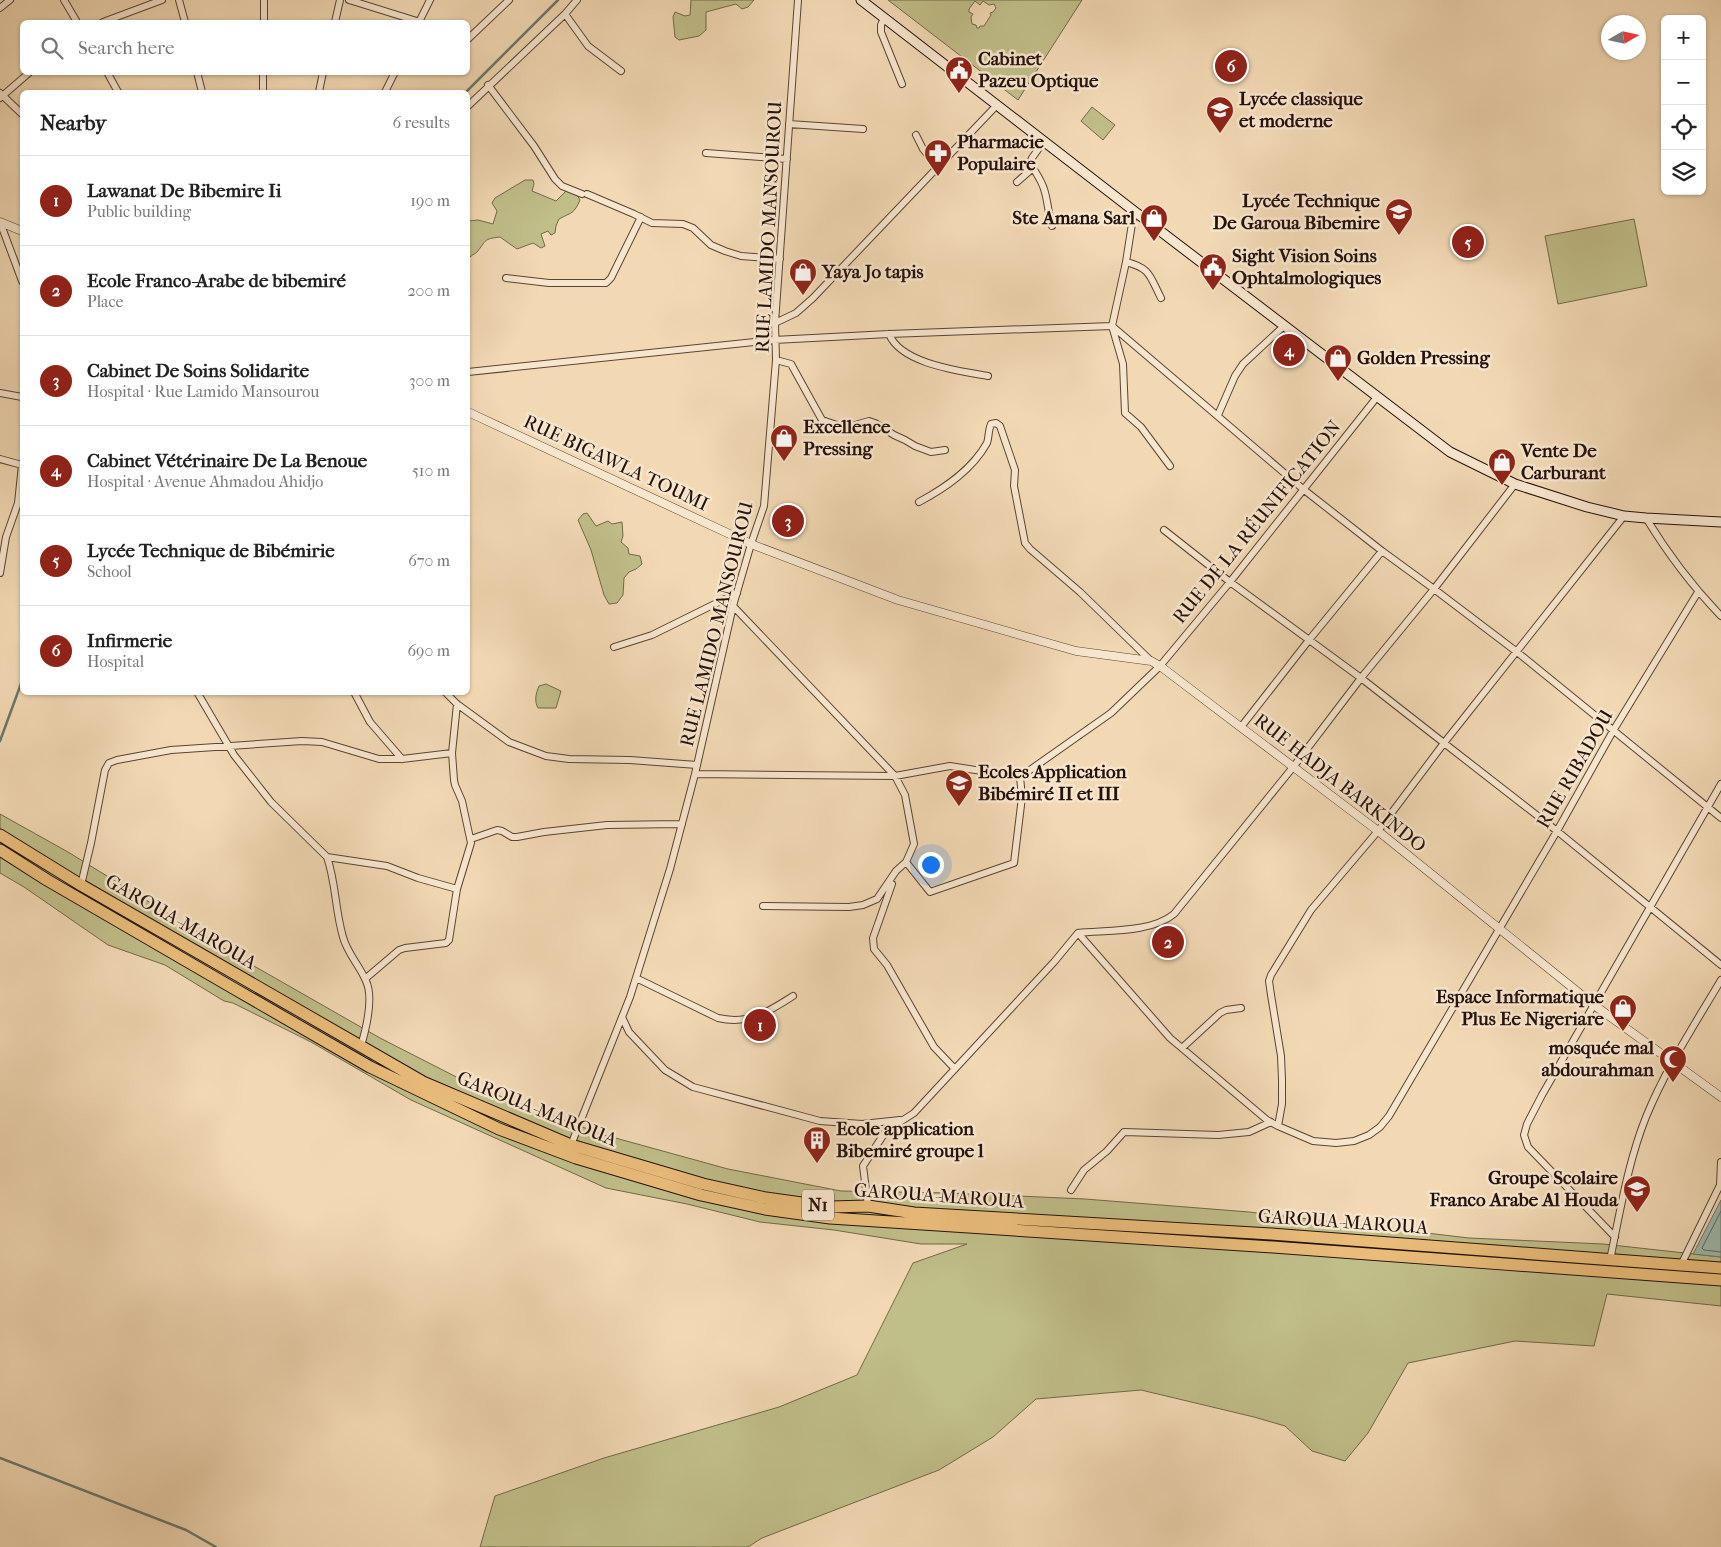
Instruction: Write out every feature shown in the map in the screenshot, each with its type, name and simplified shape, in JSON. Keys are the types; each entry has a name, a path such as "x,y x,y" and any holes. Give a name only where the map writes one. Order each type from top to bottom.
{"highway":[{"name":"GAROUA-MAROUA","path":"0,835 82,885 423,1082 571,1145 703,1184 766,1198 830,1207 868,1206 914,1213 1271,1234 1721,1268"},
{"name":"GAROUA-MAROUA","path":"0,850 216,978 379,1071 499,1129 576,1158 701,1195 765,1209 830,1218 1292,1248 1721,1280"}],"main road":[{"path":"861,0 1450,452 1516,484 1586,507 1624,516 1721,522"}],"street":[{"path":"0,8 10,0"},
{"path":"64,0 76,20"},
{"path":"108,20 162,0"},
{"path":"179,0 184,20"},
{"path":"264,0 264,20"},
{"path":"335,20 340,0"},
{"path":"348,0 413,20"},
{"path":"420,20 430,0"},
{"path":"470,36 509,0"},
{"path":"470,104 577,0"},
{"name":"RUE LAMIDO MANSOUROU","path":"571,1145 636,978 670,869 695,774 733,606 764,506 776,360 774,340 798,0"},
{"path":"564,14 588,46 621,71"},
{"path":"884,18 881,32 902,84"},
{"path":"20,112 1,95 26,75"},
{"path":"109,75 117,90"},
{"path":"198,75 202,90"},
{"path":"263,90 264,75"},
{"path":"319,90 322,75"},
{"path":"386,90 394,75"},
{"path":"488,85 534,146 555,179 562,186 641,217 652,224 683,224 693,228 711,245 741,256 780,259"},
{"path":"776,323 796,313 813,298 997,105"},
{"path":"789,124 863,129"},
{"path":"916,135 923,149 937,166"},
{"path":"1044,141 1030,163 1038,174 1045,190 1048,214 1052,226"},
{"path":"706,153 787,159"},
{"path":"1017,182 1033,168"},
{"path":"1134,211 1126,262 1112,326 1123,364 1125,413 1141,426 1170,466"},
{"path":"506,278 549,283 606,282 611,278 641,217"},
{"path":"0,222 20,230"},
{"path":"0,222 20,276"},
{"path":"1126,262 1140,265 1144,269 1161,298"},
{"path":"470,372 774,340 1112,326 1303,488 1382,551 1517,652 1721,818"},
{"path":"1218,415 1235,376 1243,364 1284,326"},
{"path":"889,334 892,340 902,349 922,362 988,376"},
{"path":"776,360 791,364 822,420 848,427 869,421 875,422 915,446 931,452 946,450"},
{"path":"0,394 20,397"},
{"name":"RUE DE LA RÉUNIFICATION","path":"1020,777 1111,713 1160,666 1230,582 1377,397"},
{"name":"RUE BIGAWLA TOUMI","path":"470,413 751,544 908,603 1076,651 1151,661"},
{"path":"919,502 937,492 970,465 988,441 988,431 991,424 996,423 1000,426 1015,470 1014,486 1025,543 1080,592 1151,661"},
{"path":"0,459 20,464"},
{"path":"0,573 6,536 18,503 20,484"},
{"path":"868,1206 863,1166 886,1130 914,1113 1054,962 1078,933 1142,927 1168,919 1174,914 1294,766 1361,678 1516,484"},
{"path":"1071,1190 1084,1170 1107,1151 1124,1132 1218,1135 1249,1132 1274,1124 1282,1104 1282,1080 1281,1056 1270,988 1271,975 1310,910 1378,831 1444,743 1624,516"},
{"path":"1646,518 1666,550 1698,592 1721,616"},
{"path":"1164,530 1230,582 1361,678 1557,831 1721,965"},
{"path":"1241,727 1382,551"},
{"path":"614,647 652,635 737,592"},
{"name":"RUE RIBADOU","path":"1078,933 1170,1038 1274,1124 1313,1141 1336,1143 1354,1141 1369,1135 1380,1127 1394,1108 1557,831 1613,731 1698,592"},
{"path":"733,606 895,776 905,795 913,832 914,844 906,862 896,871 877,899 863,905 849,907 763,906"},
{"name":"RUE HADJA BARKINDO","path":"1151,661 1294,766 1378,831 1594,1005 1721,1097"},
{"path":"199,695 234,755 270,802 327,857 331,869 343,937 369,990 367,1025 361,1046"},
{"path":"356,695 370,722 402,759"},
{"path":"448,695 457,704 509,742 546,756 569,759 630,760 697,765"},
{"path":"365,979 399,950 448,942 457,889 471,839 462,801 455,785 452,752 457,704"},
{"path":"82,885 105,770 109,762 171,750 302,741 322,742 379,759 402,759 452,752"},
{"path":"695,774 895,776 950,766 1020,777 1022,797 1014,863 930,892 906,862"},
{"path":"1615,1237 1528,1147 1524,1135 1527,1124 1542,1096 1721,784"},
{"path":"471,839 497,830 512,837 517,837 607,824 682,824"},
{"path":"327,857 387,866 418,878 457,889"},
{"path":"896,871 872,938 874,948 887,965 934,1047 955,1069"},
{"path":"636,978 718,1018 732,1021 750,1018 771,1010 793,996"},
{"path":"1610,1260 1632,1158 1647,1116 1672,1063 1721,980"},
{"path":"1182,1048 1220,1013 1226,1010 1241,1008"},
{"path":"622,1017 629,1032 665,1070 693,1087 820,1121 862,1124 904,1120"},
{"path":"1681,1265 1720,1185 1721,1162"}],"shaded area":[{"path":"691,0 754,0 748,7 742,9 736,4 706,12 706,30 699,36 679,40 675,37 673,17 675,12 685,16 690,15"},
{"path":"888,0 1082,0 1018,100","holes":["975,1 980,5 983,1 989,5 994,4 996,8 990,13 991,15 984,26 977,28 976,25 972,24 971,17 973,14 969,12 969,9"]},
{"path":"1092,107 1115,125 1103,140 1081,121"},
{"path":"525,180 533,180 532,191 556,201 566,191 576,193 580,200 570,214 559,219 555,233 551,235 548,231 541,234 545,246 541,248 533,243 517,249 500,237 491,238 470,257 470,221 478,220 493,224 497,211 492,203 495,198"},
{"path":"1634,219 1647,286 1558,304 1545,236"},
{"path":"587,513 596,526 608,521 612,524 622,522 623,536 621,542 628,548 629,554 640,556 642,564 629,572 624,578 623,595 617,603 609,604 604,595 591,550 578,520 583,514"},
{"path":"546,684 561,691 556,708 538,708 536,703 537,691 539,686"},
{"path":"0,814 68,852 240,958 380,1038 476,1087 601,1134 728,1169 841,1191 951,1193 1085,1199 1249,1212 1469,1238 1603,1244 1721,1257 1721,1306 1607,1294 1594,1346 1515,1341 1408,1363 1368,1433 1345,1461 1312,1451 1285,1426 1141,1390 1036,1399 993,1437 939,1470 762,1538 748,1547 480,1547 495,1496 604,1458 779,1407 857,1375 913,1263 967,1244 921,1244 834,1230 760,1222 687,1204 606,1188 411,1100 311,1042 233,1003 224,1001 165,965 108,945 24,887 0,873"}],"water":[{"path":"1721,1200 1721,1257 1693,1254"}],"waterway":[{"path":"468,90 558,0"},
{"path":"0,741 20,686"},
{"path":"0,1458 186,1530 216,1547"}],"place":[{"name":"Infirmerie","path":"1231,66"},
{"name":"Cabinet Pazeu Optique","path":"959,94"},
{"name":"Lycée classique et moderne","path":"1220,134"},
{"name":"Pharmacie Populaire","path":"938,177"},
{"name":"Lycée Technique De Garoua Bibemire","path":"1399,236"},
{"name":"Ste Amana Sarl","path":"1154,242"},
{"name":"Lycée Technique de Bibémirie","path":"1468,242"},
{"name":"Sight Vision Soins Ophtalmologiques","path":"1213,291"},
{"name":"Yaya Jo tapis","path":"803,296"},
{"name":"Cabinet Vétérinaire De La Benoue","path":"1289,350"},
{"name":"Golden Pressing","path":"1338,382"},
{"name":"Excellence Pressing","path":"784,462"},
{"name":"Vente De Carburant","path":"1502,486"},
{"name":"Cabinet De Soins Solidarite","path":"788,521"},
{"name":"Ecoles Application Bibémiré II et III","path":"959,807"},
{"name":"Ecole Franco-Arabe de bibemiré","path":"1168,942"},
{"name":"Lawanat De Bibemire Ii","path":"760,1025"},
{"name":"Espace Informatique Plus Ee Nigeriare","path":"1623,1032"},
{"name":"mosquée mal abdourahman","path":"1673,1083"},
{"name":"Ecole application Bibemiré groupe l","path":"817,1164"},
{"name":"Groupe Scolaire Franco Arabe Al Houda","path":"1637,1213"}]}
